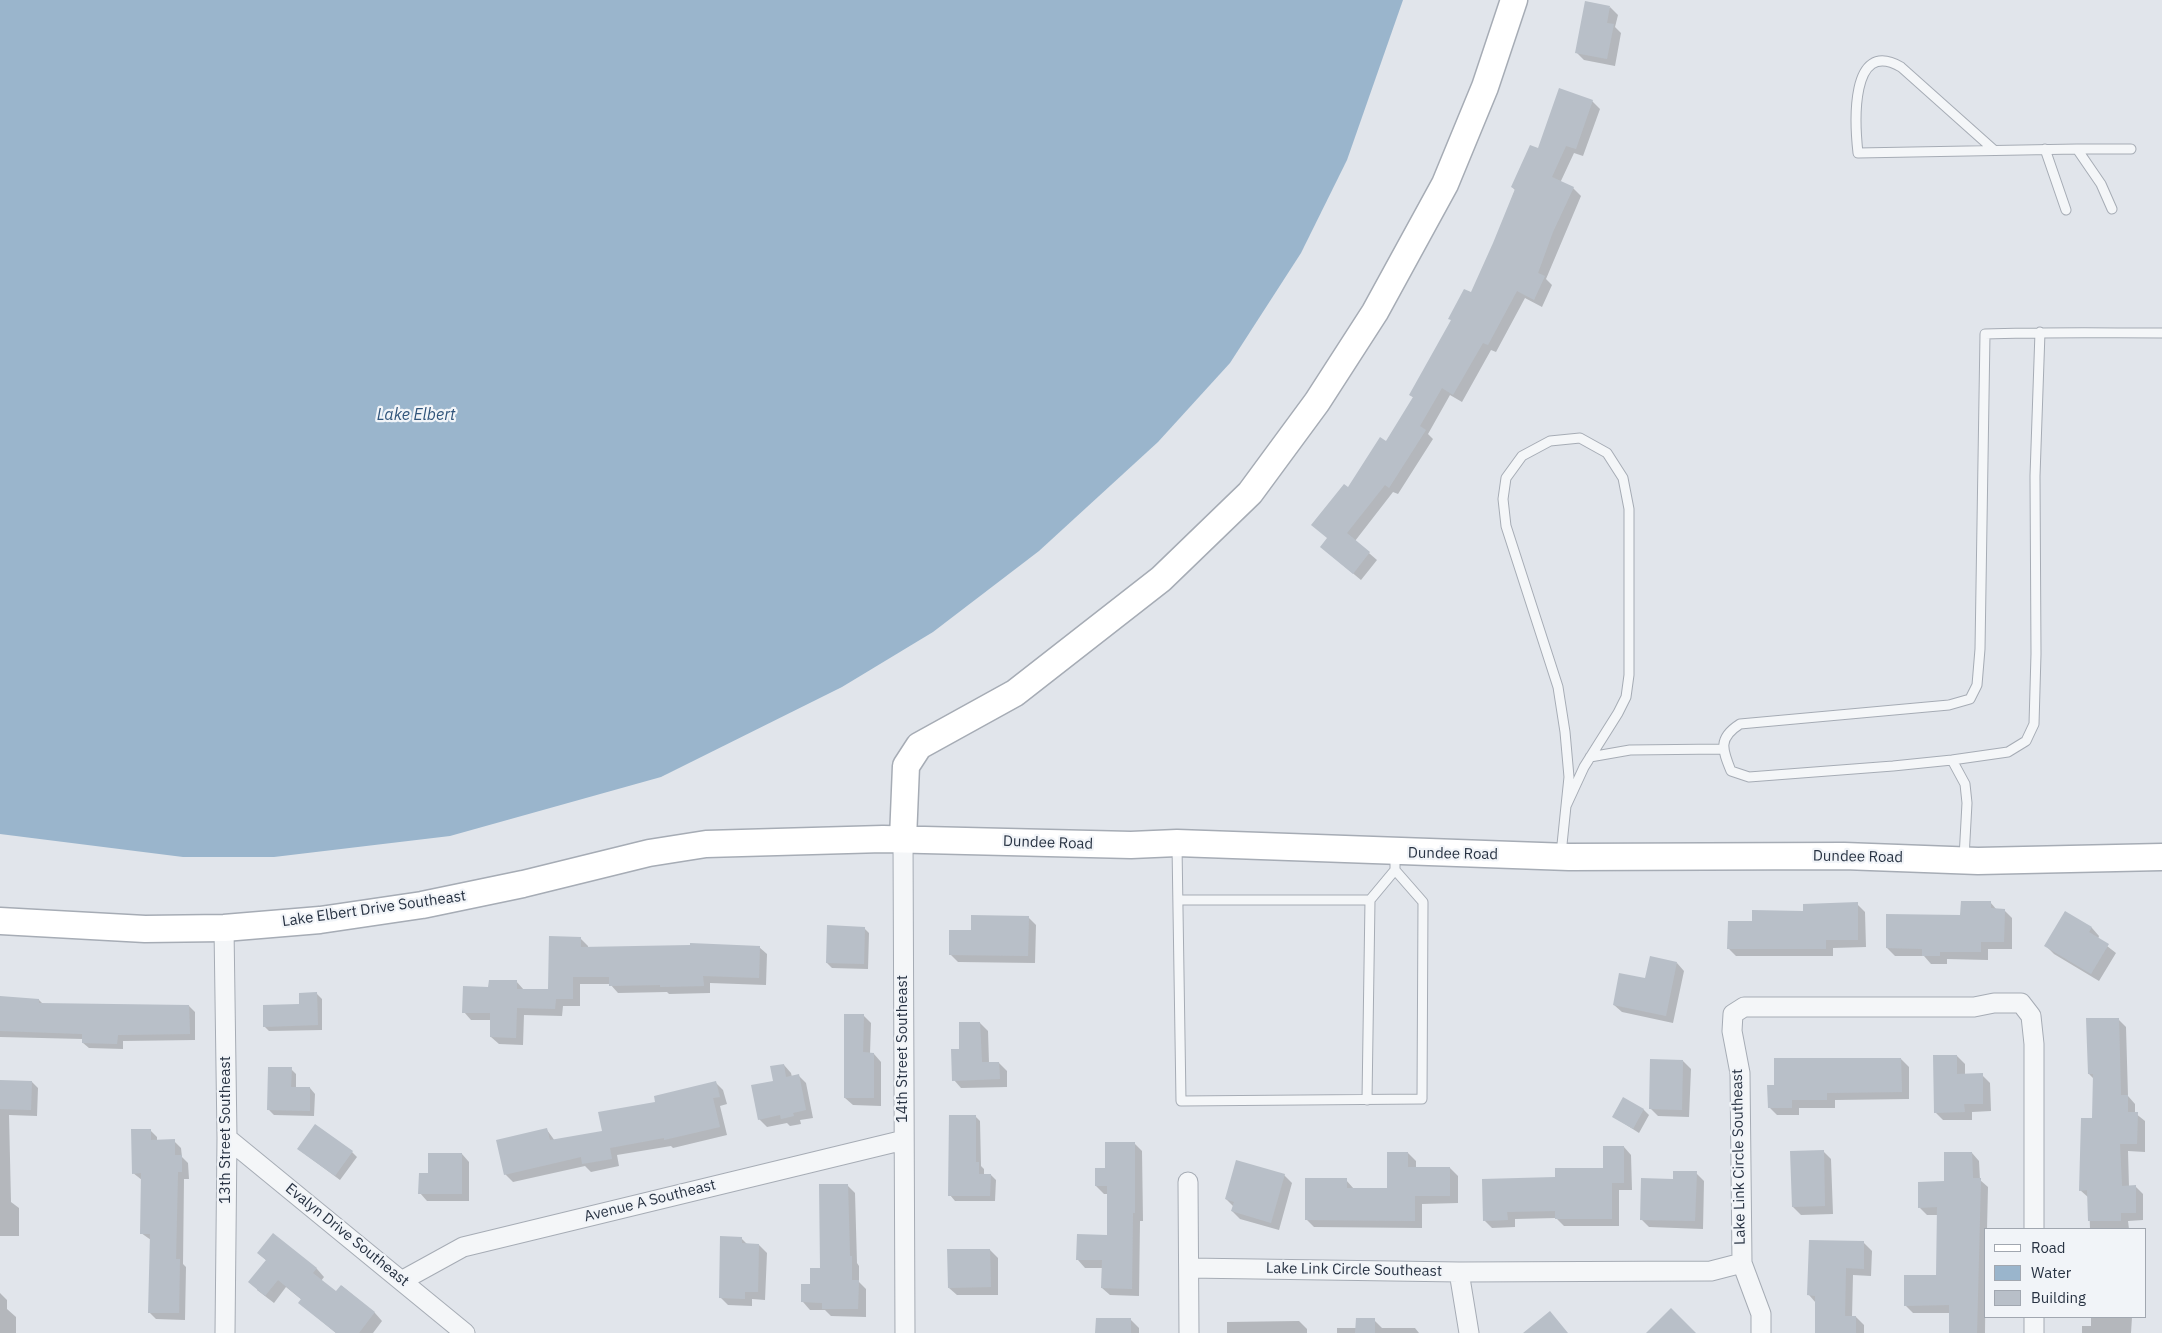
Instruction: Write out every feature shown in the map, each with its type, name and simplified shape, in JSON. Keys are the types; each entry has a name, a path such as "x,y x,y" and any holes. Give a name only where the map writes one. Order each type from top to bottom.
{"main road":[{"name":"14th Street Southeast","path":"903,838 906,766 919,746 1015,693 1161,579 1250,493 1317,402 1375,312 1445,184 1485,88 1514,0"},
{"name":"Dundee Road","path":"744,842 903,838 1131,845 1177,844 1395,861 1561,857 1844,856 1964,861 2162,856"},
{"name":"Lake Elbert Drive Southeast","path":"0,921 145,929 224,928 320,920 422,905 523,884 649,853 706,844 744,842"}],"street":[{"name":"14th Street Southeast","path":"903,838 905,1333"},
{"name":"13th Street Southeast","path":"224,928 228,1138 225,1333"},
{"name":"Lake Link Circle Southeast","path":"1189,1268 1460,1272 1711,1271 1742,1263 1740,1074 1732,1031 1733,1014 1744,1007 1974,1007 1994,1003 2020,1003 2031,1016 2034,1044 2034,1228"},
{"name":"Evalyn Drive Southeast","path":"228,1138 403,1280 465,1333"},
{"name":"Avenue A Southeast","path":"403,1280 463,1247 904,1140"},
{"path":"1188,1182 1189,1333"},
{"path":"1742,1263 1761,1314 1761,1333"},
{"path":"1460,1272 1469,1333"},
{"path":"2034,1318 2034,1333"}],"lane":[{"path":"1994,150 1892,62 1876,62 1868,68 1858,93 1855,121 1858,154 1994,150 2131,149"},
{"path":"2077,149 2101,184 2112,209"},
{"path":"2045,150 2066,210"},
{"path":"2040,332 2035,476 2036,654 2034,724 2026,741 2008,752 1893,766 1748,777 1731,771 1722,750 1727,732 1740,724 1949,705 1970,699 1977,685 1980,649 1984,334 2040,332 2162,333"},
{"path":"1561,857 1566,806 1569,777 1558,687 1506,526 1503,499 1506,478 1522,456 1550,441 1580,438 1607,453 1624,478 1630,509 1629,675 1626,697 1590,757 1566,806"},
{"path":"1590,757 1630,750 1722,750"},
{"path":"1952,760 1965,784 1964,861"},
{"path":"1177,844 1181,1101 1367,1100 1422,1099 1423,902 1395,861 1370,900 1367,1100"},
{"path":"1179,900 1370,900"}],"water":[{"name":"Lake Elbert","path":"0,0 1403,0 1347,160 1301,253 1230,363 1158,442 1039,551 933,632 842,687 661,777 450,836 274,857 183,857 0,834"}],"building":[{"path":"1585,1 1610,6 1607,23 1614,24 1607,59 1575,53"},
{"path":"1559,88 1593,100 1576,149 1566,146 1552,177 1574,187 1553,232 1538,273 1545,276 1534,300 1517,291 1488,345 1483,343 1453,395 1442,388 1420,426 1426,430 1389,488 1385,485 1347,533 1370,552 1353,574 1320,547 1327,538 1311,525 1344,484 1348,487 1380,437 1386,441 1413,397 1409,395 1451,320 1448,319 1464,289 1471,292 1515,189 1511,187 1530,145 1538,148"},
{"path":"1961,901 1991,901 1991,908 2005,909 2004,942 1981,942 1981,952 1940,952 1940,956 1922,956 1922,949 1886,948 1886,914 1960,915"},
{"path":"1858,902 1858,940 1826,940 1826,949 1727,949 1728,921 1752,921 1752,910 1803,911 1803,904"},
{"path":"2065,911 2092,927 2089,932 2109,944 2091,974 2044,946"},
{"path":"971,915 1029,916 1028,956 949,955 949,930 971,930"},
{"path":"827,925 865,927 864,964 826,963"},
{"path":"549,936 581,937 581,947 690,945 690,943 760,946 759,978 703,976 704,986 660,987 660,985 609,986 609,977 573,977 573,999 556,999 555,1009 517,1008 516,1038 490,1037 490,1013 462,1013 463,986 488,987 489,980 517,980 517,989 548,989"},
{"path":"1650,956 1677,962 1666,1016 1613,1005 1619,973 1645,978"},
{"path":"317,992 318,1025 263,1027 263,1005 299,1004 299,993"},
{"path":"0,996 39,999 39,1003 189,1005 190,1034 118,1035 117,1044 82,1043 82,1034 0,1031"},
{"path":"844,1014 864,1014 863,1052 874,1053 874,1098 844,1098"},
{"path":"2086,1018 2119,1018 2121,1095 2128,1095 2128,1112 2138,1112 2137,1144 2120,1144 2122,1186 2136,1185 2136,1213 2121,1213 2121,1221 2088,1221 2087,1190 2079,1191 2081,1118 2092,1118 2093,1074 2088,1074"},
{"path":"959,1022 980,1022 982,1062 999,1062 1000,1079 952,1081 951,1049 959,1049"},
{"path":"1933,1055 1957,1055 1957,1074 1983,1073 1983,1104 1964,1104 1965,1112 1934,1113"},
{"path":"1774,1058 1901,1058 1902,1092 1827,1093 1827,1100 1792,1100 1792,1108 1768,1108 1767,1085 1774,1085"},
{"path":"1650,1059 1683,1060 1682,1110 1649,1109"},
{"path":"784,1064 786,1077 799,1074 806,1110 793,1113 794,1116 781,1119 780,1115 758,1120 751,1085 773,1081 770,1066"},
{"path":"268,1067 292,1067 291,1087 310,1087 310,1111 267,1110"},
{"path":"0,1080 32,1081 31,1110 0,1109"},
{"path":"716,1081 720,1097 713,1098 720,1127 664,1140 664,1138 610,1148 612,1159 582,1164 581,1157 504,1175 496,1140 547,1128 550,1140 602,1131 598,1112 655,1102 654,1096"},
{"path":"1623,1097 1644,1109 1633,1129 1612,1117"},
{"path":"949,1115 976,1115 976,1162 979,1162 979,1174 991,1174 990,1196 948,1196"},
{"path":"315,1124 353,1151 335,1176 297,1149"},
{"path":"131,1129 151,1129 151,1140 175,1139 175,1155 182,1155 182,1172 178,1172 176,1259 180,1259 179,1313 148,1313 150,1234 140,1234 141,1173 132,1174"},
{"path":"1105,1142 1135,1142 1132,1289 1101,1288 1102,1260 1076,1260 1077,1234 1107,1235 1107,1186 1095,1186 1095,1168 1105,1168"},
{"path":"1603,1146 1624,1146 1624,1183 1612,1183 1612,1219 1555,1219 1555,1211 1507,1212 1508,1220 1483,1221 1482,1179 1555,1177 1555,1168 1603,1168"},
{"path":"1824,1150 1825,1206 1792,1207 1790,1151"},
{"path":"1387,1152 1408,1152 1408,1167 1450,1167 1450,1196 1415,1196 1415,1221 1305,1220 1305,1178 1347,1178 1347,1188 1387,1188"},
{"path":"1944,1152 1972,1152 1973,1178 1981,1178 1977,1333 1949,1333 1949,1305 1904,1306 1904,1275 1936,1275 1937,1207 1918,1208 1918,1182 1944,1181"},
{"path":"428,1153 462,1153 462,1194 418,1194 419,1173 428,1173"},
{"path":"1236,1160 1285,1174 1271,1223 1231,1211 1234,1202 1225,1199"},
{"path":"1673,1171 1697,1171 1695,1221 1640,1220 1641,1178 1673,1179"},
{"path":"819,1184 848,1184 850,1256 852,1256 852,1280 859,1280 858,1309 822,1309 822,1303 801,1302 801,1284 810,1284 810,1268 820,1268"},
{"path":"273,1233 317,1268 313,1273 336,1291 341,1285 375,1312 359,1333 336,1333 298,1303 301,1299 278,1280 265,1296 248,1282 266,1260 257,1253"},
{"path":"720,1236 742,1237 742,1243 759,1244 758,1292 745,1292 745,1299 719,1298"},
{"path":"1809,1240 1864,1241 1864,1269 1846,1268 1845,1316 1856,1316 1856,1333 1815,1333 1815,1296 1807,1295"},
{"path":"947,1249 990,1249 991,1287 948,1288"},
{"path":"1671,1308 1696,1333 1646,1333"},
{"path":"1550,1311 1568,1333 1523,1333"},
{"path":"1096,1318 1131,1318 1131,1333 1095,1333"},
{"path":"1356,1318 1375,1318 1375,1333 1355,1333"}]}
